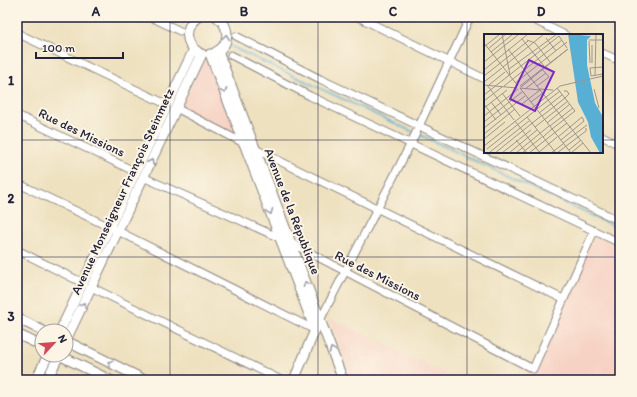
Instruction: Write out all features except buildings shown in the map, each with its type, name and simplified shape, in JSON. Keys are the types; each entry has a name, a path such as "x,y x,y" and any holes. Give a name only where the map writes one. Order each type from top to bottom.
{"main road":[{"name":"Avenue Monseigneur François Steinmetz","path":"65,323 87,285 172,107 206,52 224,45 227,35 225,26 218,17"},
{"path":"195,18 189,27 188,36 190,44 206,52"},
{"name":"Avenue de la République","path":"206,52 244,144 316,330"},
{"name":"Avenue de la République","path":"206,52 255,149 343,380"},
{"name":"Avenue Monseigneur François Steinmetz","path":"73,323 87,285"},
{"path":"17,318 34,326"},
{"path":"294,380 316,330"},
{"path":"17,334 34,342"},
{"path":"74,345 145,380"},
{"path":"74,362 110,380"},
{"path":"36,380 44,363"},
{"path":"47,380 55,363"}],"street":[{"path":"151,17 180,31"},
{"path":"358,17 484,78"},
{"path":"17,183 114,229 316,330 418,128 470,17"},
{"path":"528,17 563,34"},
{"path":"17,32 563,299 594,231"},
{"path":"236,36 418,128 620,221"},
{"path":"603,53 620,61"},
{"path":"231,55 310,96 411,142 620,243"},
{"name":"Rue des Missions","path":"17,115 140,174 280,238 533,369 563,299"},
{"path":"603,136 620,145"},
{"path":"17,250 282,380"}],"shaded area":[{"path":"203,59 210,62 237,135 181,108"},
{"path":"593,234 613,245 620,259 620,380 527,380"},
{"path":"328,317 459,380 352,380"}],"waterway":[{"path":"172,17 184,23"},
{"path":"230,46 413,132"},
{"path":"418,134 620,229"}]}
